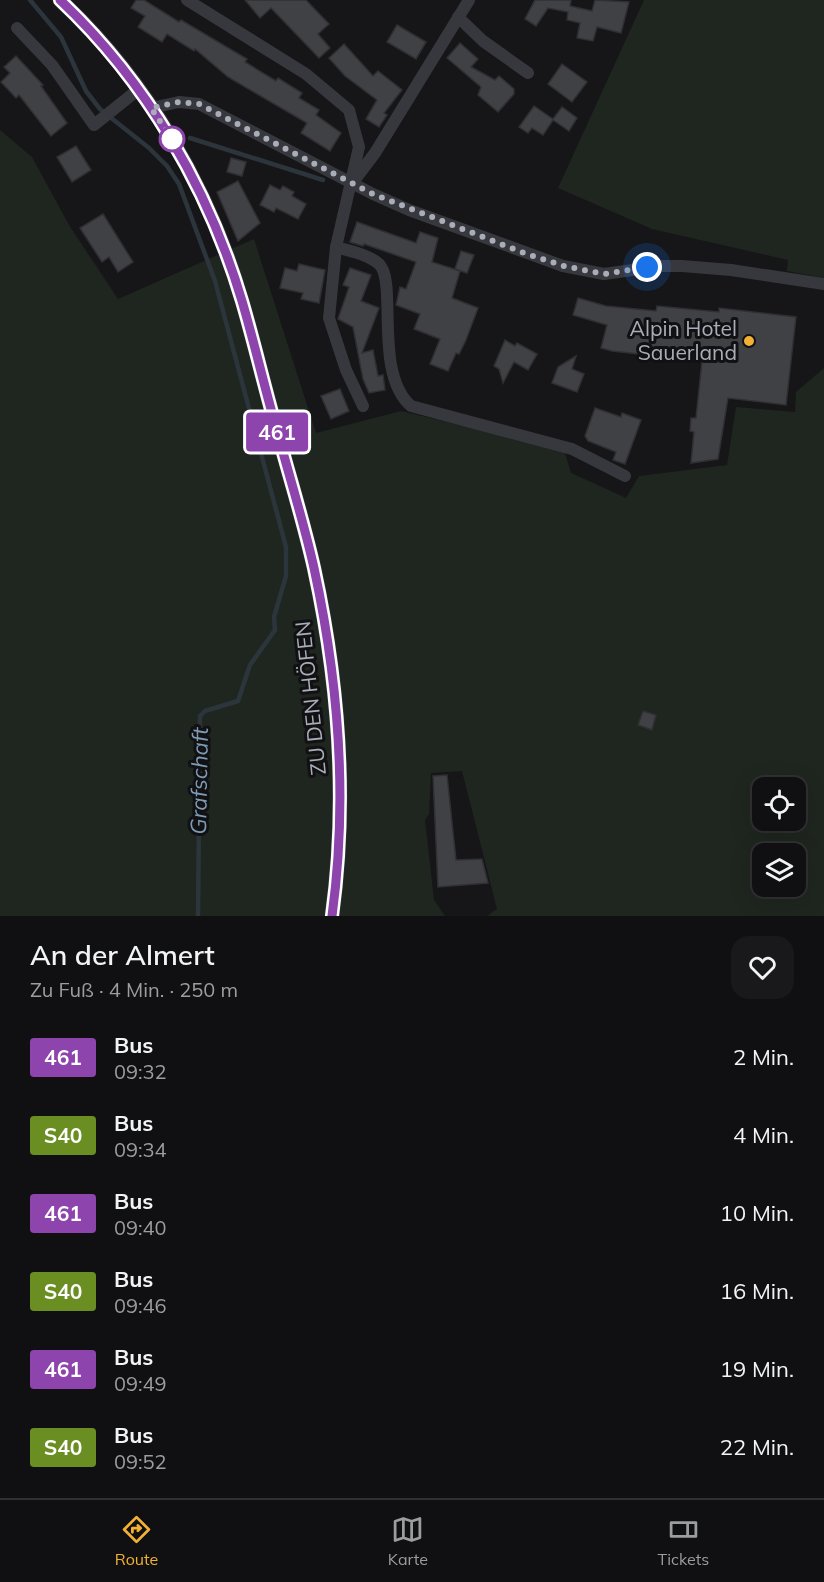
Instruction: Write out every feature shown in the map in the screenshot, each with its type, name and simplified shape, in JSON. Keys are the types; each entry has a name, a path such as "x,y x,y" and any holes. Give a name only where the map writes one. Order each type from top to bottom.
{"street":[{"name":"ZU DEN HÖFEN","path":"60,0 113,57 172,139 205,204 238,289 314,566 329,649 342,777 332,916"},
{"path":"187,0 306,74 349,110 359,147 336,247 329,308 331,330 363,406"},
{"path":"351,184 375,153 468,0"},
{"path":"458,17 483,41 528,73"},
{"path":"17,28 52,65 94,125 138,89"},
{"path":"151,108 179,102 199,104 351,184 410,210 524,253 592,272 604,274 654,266 677,266 731,270 824,284"},
{"path":"336,247 374,260 384,270 386,325 392,363 396,383 411,406 572,449 625,476"}],"shaded area":[{"path":"644,0 824,0 824,278 787,271 788,260 652,229 558,188"},
{"path":"0,130 32,157 69,225 118,299 254,239 316,433 401,411 564,450 571,473 626,498 639,476 727,465 736,407 795,412 796,392 824,368 824,916 487,916 497,909 462,771 431,773 429,814 425,820 434,900 445,916 0,916"}],"building":[{"path":"136,0 144,0 179,22 181,20 247,59 245,62 276,81 278,78 302,93 299,98 319,110 316,115 341,133 330,151 301,133 307,123 228,77 195,49 194,51 167,34 162,42 138,27 145,16 131,8"},
{"path":"245,0 306,0 329,24 318,34 330,48 319,58 271,8 260,18"},
{"path":"535,0 571,0 570,6 592,11 595,0 629,2 621,33 597,27 593,41 577,38 580,23 567,20 568,12 548,8 536,26 525,19"},
{"path":"397,25 426,42 416,59 387,42"},
{"path":"460,43 478,59 471,67 495,80 499,76 514,89 514,94 498,112 478,95 481,87 447,58"},
{"path":"344,44 373,76 378,71 402,90 384,113 387,115 379,127 366,119 377,100 345,76 329,58"},
{"path":"16,56 43,85 41,86 67,123 51,136 19,95 16,98 1,82 10,73 4,67"},
{"path":"562,64 587,82 572,102 548,84"},
{"path":"534,106 553,119 562,107 577,118 569,131 553,120 543,135 532,128 528,133 519,127"},
{"path":"76,146 91,170 72,182 57,157"},
{"path":"231,158 246,162 242,176 227,172"},
{"path":"238,181 260,223 238,241 217,192"},
{"path":"270,185 280,190 283,186 294,192 292,196 306,204 298,219 276,208 274,212 260,205"},
{"path":"103,214 133,262 118,272 109,257 102,262 80,228"},
{"path":"357,222 416,243 420,232 438,238 432,262 460,271 452,298 478,308 466,340 459,354 456,353 448,371 430,364 440,339 414,329 420,314 396,305 400,287 406,289 416,262 364,244 363,246 350,242"},
{"path":"461,251 474,255 467,273 455,269"},
{"path":"299,264 325,270 319,303 301,299 303,293 280,288 285,268 297,271"},
{"path":"350,268 371,275 361,301 379,308 362,353 373,350 378,376 383,375 385,390 369,393 363,379 353,327 338,319 349,287 343,285"},
{"path":"578,298 606,306 656,311 657,306 719,312 719,308 796,317 786,405 728,398 718,459 691,463 694,432 690,431 691,418 696,418 702,361 601,348 607,325 573,315"},
{"path":"505,340 515,346 517,343 537,354 528,370 514,362 503,383 499,369 494,366"},
{"path":"576,356 572,369 584,374 577,392 552,383 558,367"},
{"path":"340,389 349,411 331,419 321,396"},
{"path":"595,408 621,417 622,413 641,420 625,464 613,460 616,452 588,441 585,436"},
{"path":"643,711 656,715 652,730 638,725"},
{"path":"447,775 456,860 482,859 488,883 438,887 433,776"}],"waterway":[{"name":"Grafschaft","path":"30,0 61,37 86,91 100,109 149,148 167,166 179,184 215,281 286,547 286,576 274,617 275,630 250,665 238,701 205,711 200,716 198,916"},
{"path":"190,138 323,180"}],"bus line":[{"name":"461","path":"60,0 113,57 172,139 205,204 242,299 314,566 329,649 342,777 332,916"}],"place":[{"name":"Alpin Hotel Sauerland","path":"749,341"}],"route":[{"path":"172,139 151,108 179,102 199,104 351,184 410,210 524,253 564,266 604,274 647,267"}]}
